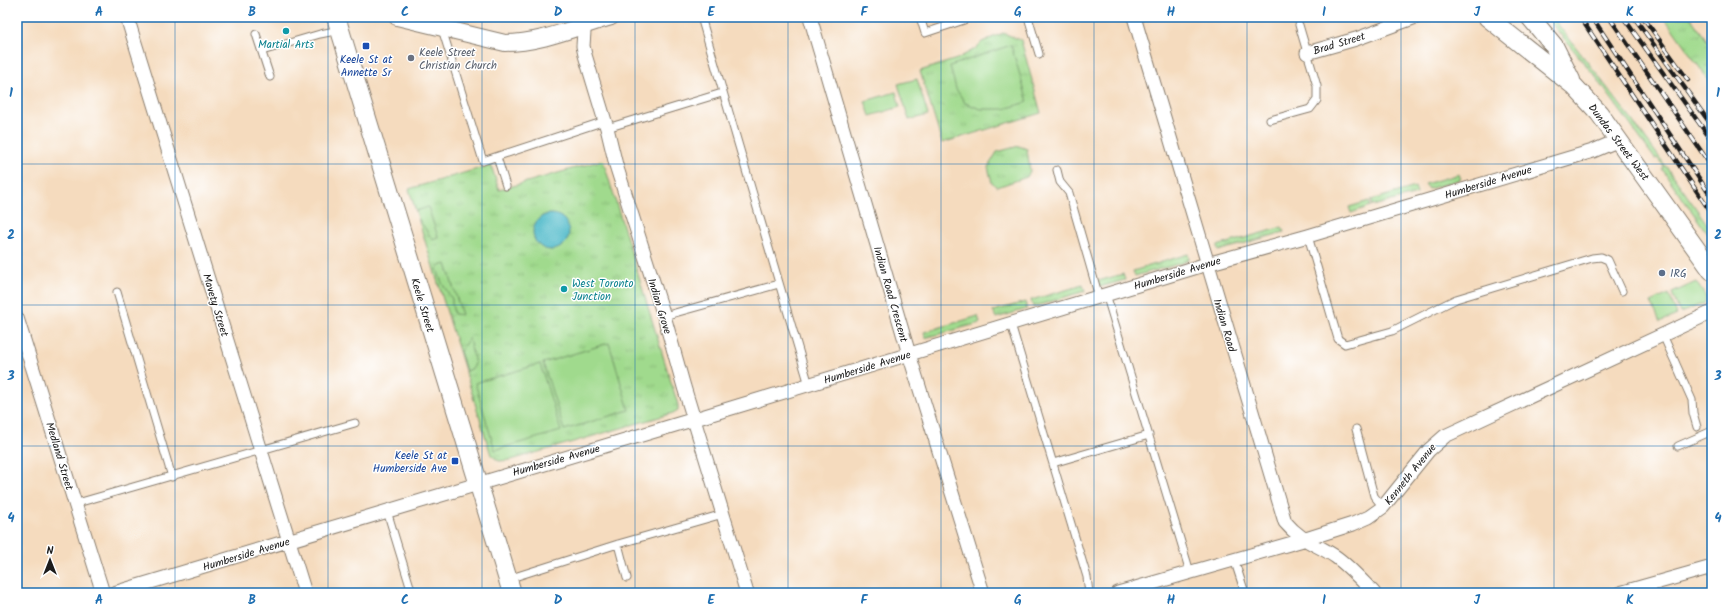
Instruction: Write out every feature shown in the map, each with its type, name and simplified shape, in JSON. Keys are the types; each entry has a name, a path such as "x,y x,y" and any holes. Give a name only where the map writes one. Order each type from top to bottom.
{"main road":[{"name":"Dundas Street West","path":"1487,17 1574,86 1599,113 1712,271"},
{"path":"1530,17 1554,46 1574,86"},
{"name":"Keele Street","path":"338,23 510,586"}],"street":[{"name":"Mavety Street","path":"127,17 260,452 305,593"},
{"path":"397,17 505,44 518,44 541,39 585,21 611,17"},
{"name":"Indian Road Crescent","path":"810,17 909,354 983,593"},
{"name":"Indian Road","path":"1134,17 1285,522 1292,531 1303,540 1336,557 1374,593"},
{"name":"Brad Street","path":"1307,53 1356,39 1416,17"},
{"name":"Indian Grove","path":"585,21 583,46 606,124 616,165 664,316 747,593"},
{"name":"Humberside Avenue","path":"114,593 1207,264 1308,236 1593,151 1618,140"},
{"name":"Kenneth Avenue","path":"1118,593 1303,540 1370,517 1383,507 1429,450 1445,436 1712,312"},
{"name":"Medland Street","path":"17,318 103,593"},
{"path":"1620,593 1712,566"}],"lane":[{"path":"701,17 809,385"},
{"path":"920,17 925,33 964,20"},
{"path":"1028,17 1039,54"},
{"path":"262,52 320,34 338,23"},
{"path":"1270,120 1310,109 1317,100 1317,86 1299,25"},
{"path":"442,29 483,161 606,124 722,92"},
{"path":"256,34 270,76"},
{"path":"497,157 506,186"},
{"path":"1057,170 1060,182 1069,193 1149,435 1190,572"},
{"path":"1308,236 1338,339 1345,344 1392,331 1456,299 1592,258 1601,257 1608,260 1622,291"},
{"path":"664,316 779,284"},
{"path":"118,292 172,477"},
{"path":"1011,324 1087,577 1089,593"},
{"path":"1663,335 1690,395 1697,427"},
{"path":"74,504 355,424"},
{"path":"1356,429 1374,496 1383,507"},
{"path":"1678,446 1712,431"},
{"path":"1053,463 1149,435"},
{"path":"387,511 412,593"},
{"path":"510,586 618,544 723,514"},
{"path":"618,544 627,578"},
{"path":"1234,559 1245,593"}],"green space":[{"path":"1546,17 1552,17 1634,123 1712,231 1712,240 1662,169 1664,166 1657,158 1655,159 1595,76"},
{"path":"1664,17 1690,17 1712,47 1712,85"},
{"path":"1003,33 1021,40 1041,113 942,143 920,71 957,59 975,49 982,42"},
{"path":"1011,45 1028,102 1004,109 981,109 965,103 956,89 950,66"},
{"path":"917,79 928,115 909,120 898,84"},
{"path":"896,92 900,107 870,116 865,101"},
{"path":"1019,146 1027,149 1030,171 1027,177 997,187 992,183 988,167 997,152"},
{"path":"603,160 678,405 678,410 673,413 511,460 499,461 491,455 409,189 491,165 499,190"},
{"path":"1459,174 1461,179 1429,189 1425,184"},
{"path":"1415,187 1417,194 1373,206 1371,200"},
{"path":"1369,201 1371,206 1351,213 1349,207"},
{"path":"428,207 438,237 432,239 418,218 416,211"},
{"path":"1282,227 1284,232 1218,251 1217,246"},
{"path":"1188,254 1189,259 1182,263 1135,276 1133,271"},
{"path":"446,264 462,315 454,314 452,299 442,283 437,269"},
{"path":"1123,274 1125,280 1100,287 1098,281"},
{"path":"1696,282 1706,297 1705,303 1680,313 1672,293"},
{"path":"1083,285 1085,291 1033,307 1031,300"},
{"path":"1669,294 1677,315 1660,322 1651,302"},
{"path":"1025,302 1027,309 996,318 993,311"},
{"path":"978,316 980,323 925,338 924,332"},
{"path":"469,338 475,364 473,368 466,371 460,351"},
{"path":"609,343 629,410 564,430 543,363"},
{"path":"540,364 561,431 495,450 475,383"}],"water":[{"path":"555,214 564,219 568,225 568,239 564,245 555,250 547,250 538,245 534,239 533,228 538,219 544,215"}],"railway":[{"path":"1580,17 1712,214"},
{"path":"1592,17 1712,198"},
{"path":"1609,17 1712,167"},
{"path":"1623,17 1712,141"},
{"path":"1634,17 1712,126"},
{"path":"1643,17 1688,80"}],"place":[{"name":"Martial Arts","path":"286,31"},
{"name":"Keele St at Annette Sr","path":"366,46"},
{"name":"Keele Street Christian Church","path":"411,58"},
{"name":"1RG","path":"1662,273"},
{"name":"West Toronto Junction","path":"564,289"},
{"name":"Keele St at Humberside Ave","path":"455,461"}]}
